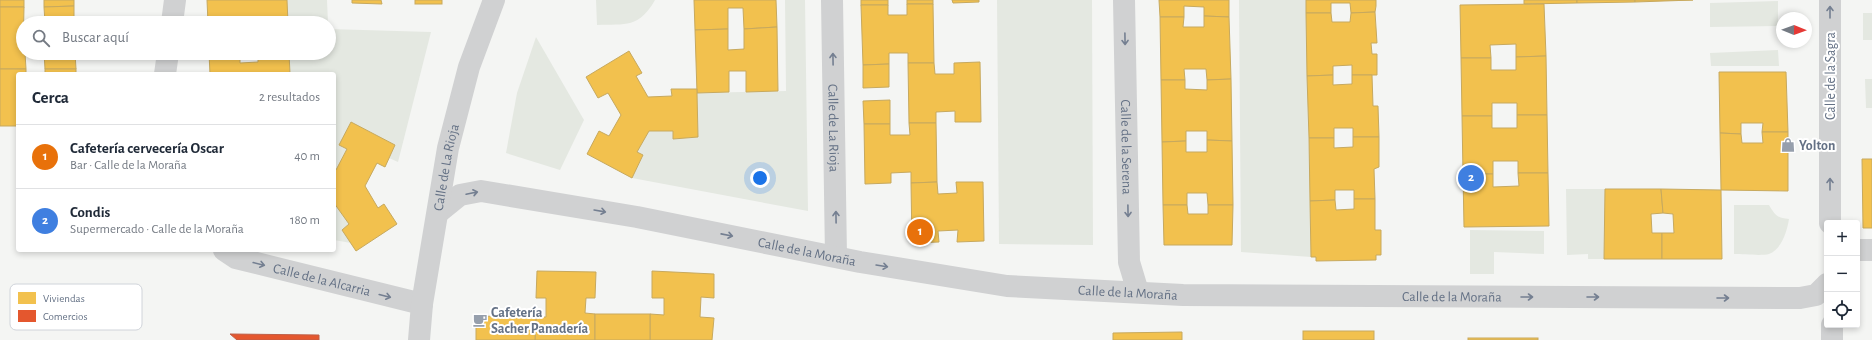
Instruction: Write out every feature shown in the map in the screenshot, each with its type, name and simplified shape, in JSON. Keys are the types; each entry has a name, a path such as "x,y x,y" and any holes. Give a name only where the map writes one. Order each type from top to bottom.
{"street":[{"path":"173,16 175,0"},
{"name":"Calle de La Rioja","path":"419,340 422,304 439,212 448,148 469,67 494,0"},
{"name":"Calle de La Rioja","path":"832,0 836,256"},
{"name":"Calle de la Serena","path":"1124,0 1129,262 1138,292"},
{"name":"Calle de la Sagra","path":"1830,0 1830,220"},
{"path":"165,72 167,60"},
{"name":"Calle de la Moraña","path":"439,212 460,195 481,191 637,217 860,262 1007,286 1183,295 1800,298 1816,295 1824,287"},
{"path":"1860,250 1872,250"},
{"name":"Calle de la Alcarria","path":"227,252 236,258 422,304"},
{"path":"1832,328 1832,340"}],"shaded area":[{"path":"287,0 327,0 328,16 288,16"},
{"path":"596,0 655,0 643,16 631,23 597,25"},
{"path":"785,0 805,0 808,211 632,178 643,156 637,152 649,131 673,131 674,139 698,137 697,93 786,91"},
{"path":"997,0 1092,0 1093,245 999,244"},
{"path":"1239,0 1306,0 1311,257 1241,252"},
{"path":"1778,1 1776,26 1710,27 1710,3"},
{"path":"1863,13 1872,13 1872,40 1863,40"},
{"path":"336,29 431,32 398,162 389,158 395,145 351,122 339,145 347,149 336,170 336,72 290,72 289,60 336,60"},
{"path":"536,37 584,120 560,170 506,153 517,93"},
{"path":"1778,50 1779,66 1711,66 1710,53"},
{"path":"1865,79 1872,79 1872,108 1866,108"},
{"path":"1566,189 1605,189 1604,259 1588,259 1588,254 1567,255"},
{"path":"1734,205 1769,205 1777,215 1782,218 1789,219 1781,244 1774,252 1766,255 1734,254"},
{"path":"336,206 349,224 342,230 351,243 336,240"},
{"path":"1470,230 1544,231 1544,254 1494,252 1494,274 1470,274"}],"building: Viviendas":[{"path":"0,0 24,0 24,7 0,7"},
{"path":"44,0 74,0 74,6 44,7"},
{"path":"207,0 287,0 288,16 208,16"},
{"path":"352,0 381,0 382,4 352,3"},
{"path":"415,0 442,0 442,4 415,4"},
{"path":"694,0 776,0 777,27 744,29 743,8 728,8 728,29 695,30"},
{"path":"861,0 888,0 888,5 861,5"},
{"path":"907,0 933,0 933,4 907,4"},
{"path":"952,0 979,0 979,2 953,3"},
{"path":"1159,0 1229,0 1229,17 1204,16 1204,7 1184,6 1184,17 1160,17"},
{"path":"1306,0 1376,0 1376,6 1375,12 1351,13 1350,3 1331,3 1331,13 1306,13"},
{"path":"1524,0 1577,0 1577,3 1524,4"},
{"path":"1577,0 1635,0 1635,2 1577,3"},
{"path":"1635,0 1693,0 1635,2"},
{"path":"907,4 933,4 934,63 908,63 908,53 889,53 889,64 863,65 861,5 888,5 888,15 907,15"},
{"path":"1544,4 1546,56 1516,57 1516,44 1490,45 1491,58 1461,58 1460,5"},
{"path":"74,6 74,16 45,16 44,7"},
{"path":"0,7 24,7 24,16 16,16 16,60 25,60 26,69 0,69"},
{"path":"1375,12 1377,43 1371,43 1372,54 1377,54 1377,75 1352,75 1352,65 1333,66 1333,75 1307,76 1306,13 1331,13 1332,22 1350,22 1351,13"},
{"path":"1204,16 1229,17 1231,79 1207,80 1206,69 1184,69 1185,80 1161,80 1160,17 1184,17 1183,27 1204,27"},
{"path":"777,27 778,91 746,92 746,71 729,71 729,92 697,93 695,30 728,29 728,50 744,49 744,29"},
{"path":"629,51 642,73 636,76 648,97 672,96 671,89 697,89 698,137 673,139 673,131 649,131 637,152 643,155 632,178 587,154 599,131 609,136 621,115 608,93 598,98 586,77"},
{"path":"1546,56 1547,115 1517,115 1517,103 1492,103 1492,116 1462,116 1461,58 1491,58 1491,70 1516,70 1516,57"},
{"path":"44,60 75,60 76,69 45,69"},
{"path":"209,60 240,60 240,63 258,62 258,60 289,60 290,72 210,72"},
{"path":"980,62 981,122 955,122 955,111 936,112 936,123 909,123 908,63 934,63 935,74 954,74 954,63"},
{"path":"889,64 889,87 863,88 863,65"},
{"path":"0,69 26,69 26,72 16,72 16,126 0,126"},
{"path":"45,69 76,69 76,72 45,72"},
{"path":"1719,72 1786,72 1788,132 1762,132 1763,123 1741,123 1741,134 1720,133"},
{"path":"1333,75 1333,85 1352,84 1352,75 1372,75 1373,106 1378,106 1379,137 1353,137 1353,128 1334,128 1334,138 1309,138 1307,76"},
{"path":"1231,79 1232,141 1207,140 1207,131 1186,131 1186,141 1162,142 1161,80 1185,80 1185,89 1207,90 1207,80"},
{"path":"890,100 890,124 864,124 863,101"},
{"path":"1517,115 1547,115 1548,173 1518,173 1518,161 1493,161 1493,174 1463,174 1462,116 1492,116 1492,128 1517,128"},
{"path":"351,122 395,145 385,167 377,163 365,186 378,208 384,204 397,224 356,251 342,230 349,224 336,206 336,170 347,149 339,145"},
{"path":"909,123 936,123 937,182 911,183 911,172 891,173 891,183 865,184 864,124 890,124 890,135 910,135"},
{"path":"1762,132 1788,132 1788,191 1721,190 1720,133 1741,134 1742,143 1763,143"},
{"path":"1353,137 1379,137 1379,167 1374,169 1375,199 1354,199 1354,190 1335,190 1335,200 1310,201 1309,138 1334,138 1334,148 1353,147"},
{"path":"1207,140 1232,141 1233,205 1208,205 1207,193 1187,193 1187,205 1163,205 1162,142 1186,141 1186,152 1207,152"},
{"path":"1862,159 1872,159 1872,228 1863,228"},
{"path":"1518,173 1548,173 1549,226 1464,227 1463,174 1493,174 1493,187 1519,186"},
{"path":"937,182 938,194 957,193 956,182 983,182 984,241 957,242 958,230 938,231 939,242 912,243 911,183"},
{"path":"1605,189 1661,189 1663,213 1651,214 1652,233 1662,233 1662,259 1604,259"},
{"path":"1661,189 1721,190 1722,259 1662,259 1662,233 1674,233 1673,214 1663,213"},
{"path":"1354,199 1375,199 1375,230 1381,230 1381,255 1376,255 1376,260 1316,261 1316,257 1311,257 1310,201 1335,200 1336,210 1354,209"},
{"path":"1163,205 1187,205 1188,214 1208,214 1208,205 1233,205 1232,245 1164,245"},
{"path":"537,271 596,272 595,298 586,298 585,313 595,314 595,340 535,340 536,317 546,317 546,298 536,298"},
{"path":"652,271 714,274 714,298 701,297 700,317 714,318 712,340 650,340 650,314 664,315 664,298 652,298"},
{"path":"595,314 650,314 650,340 595,340"},
{"path":"476,316 536,317 535,340 476,340"},
{"path":"1303,331 1374,331 1374,340 1303,340"},
{"path":"1182,332 1182,340 1113,340 1113,333"},
{"path":"1468,338 1538,338 1538,340 1468,340"}],"building: Comercios":[{"path":"230,334 319,335 319,340 237,340"}],"place":[{"name":"Yolton","path":"1788,145"},
{"name":"Condis","path":"1471,178"},
{"name":"Cafetería cervecería Oscar","path":"920,232"},
{"name":"Cafetería Sacher Panadería","path":"480,320"}]}
